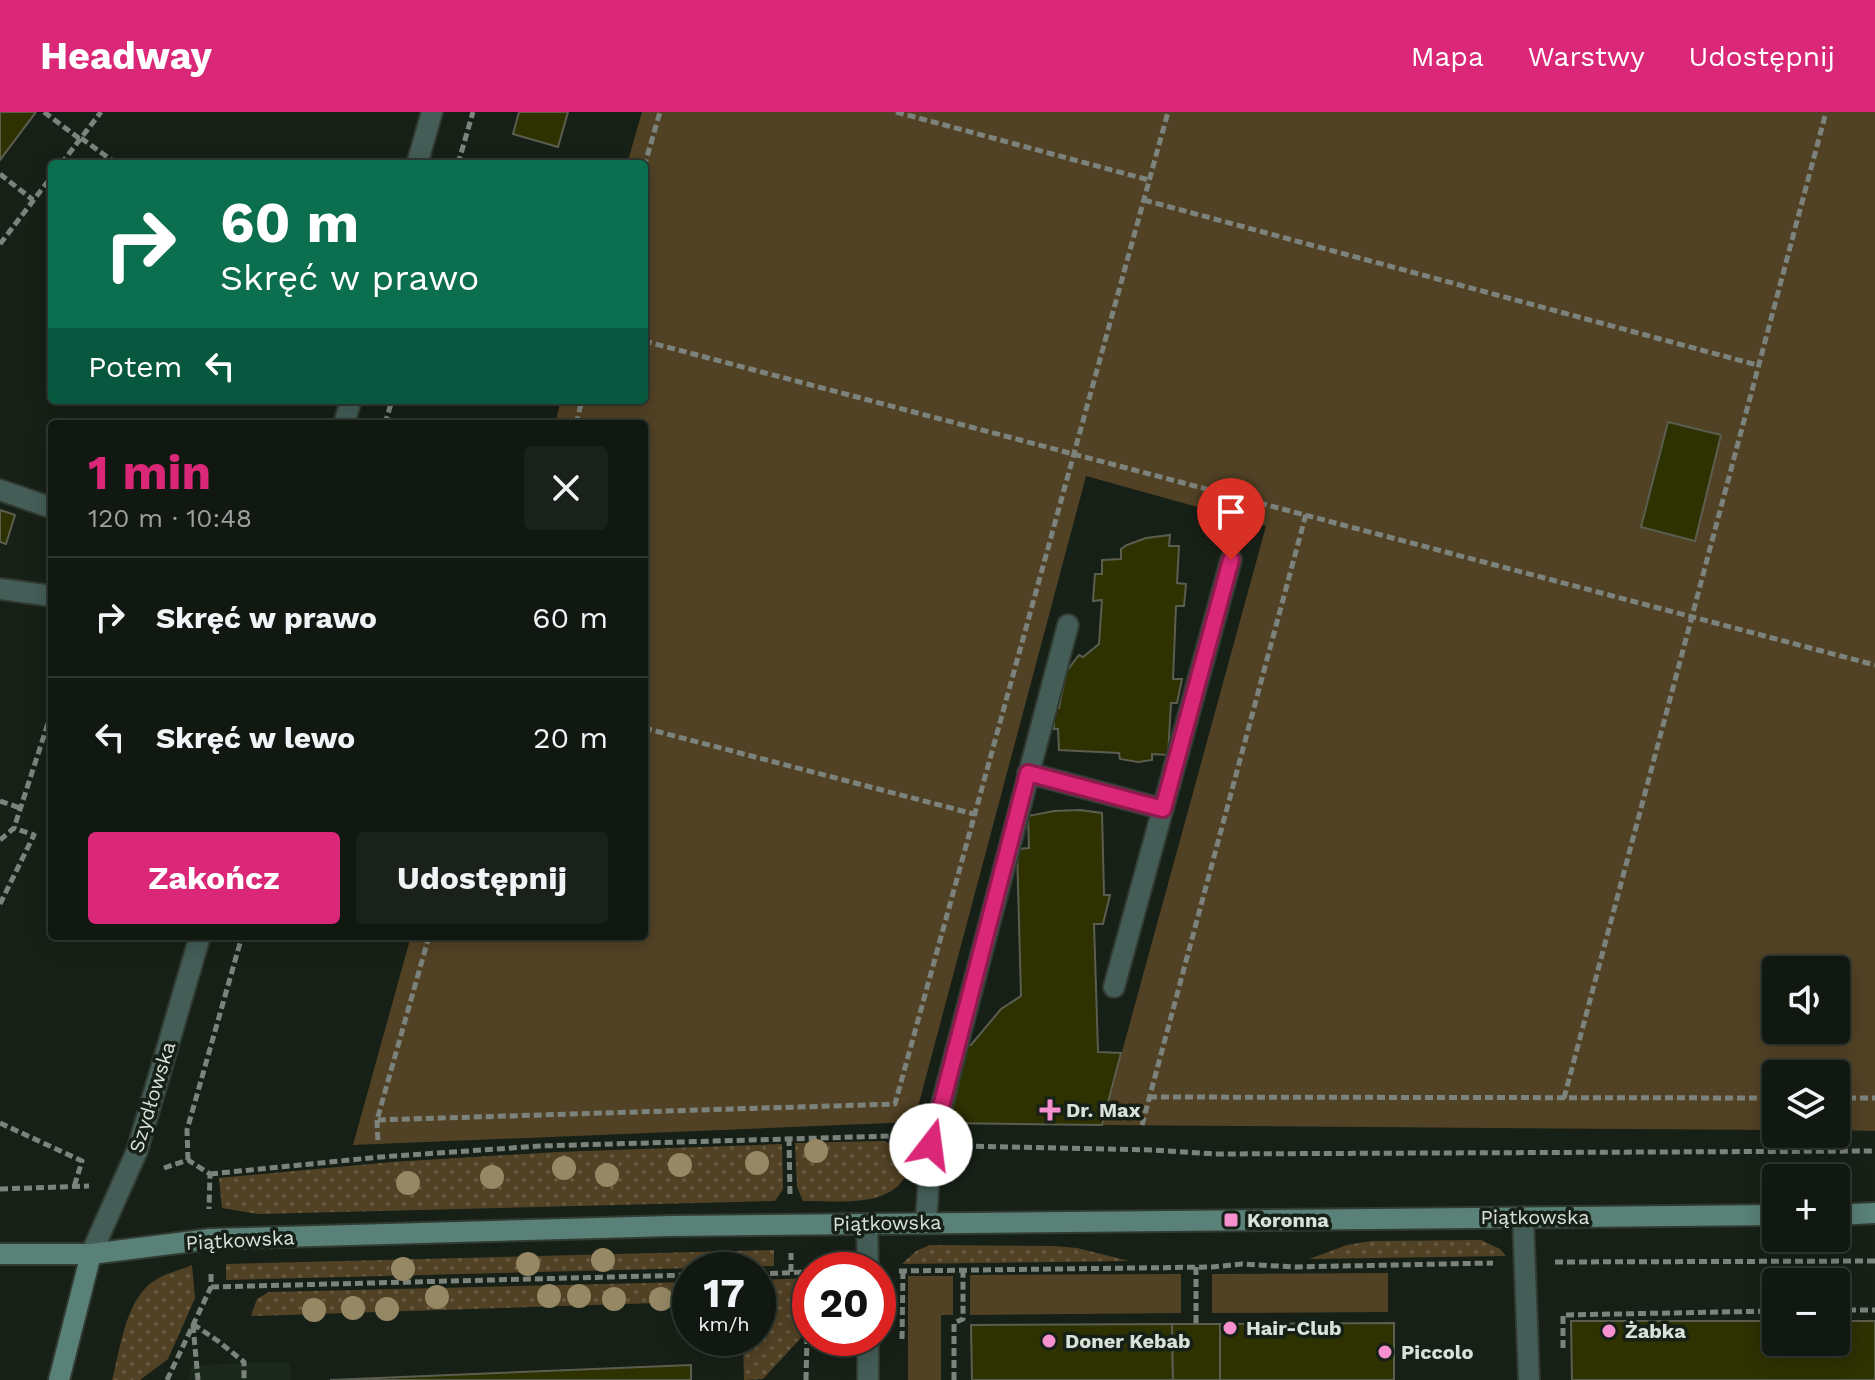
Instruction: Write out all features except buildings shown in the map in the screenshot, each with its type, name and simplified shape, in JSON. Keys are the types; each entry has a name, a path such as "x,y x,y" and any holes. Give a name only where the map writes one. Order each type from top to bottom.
{"street":[{"path":"418,160 432,112"},
{"path":"0,490 48,507"},
{"path":"1114,987 1231,560"},
{"path":"0,589 48,595"},
{"path":"926,1223 931,1145 1068,625"},
{"path":"1028,773 1163,809"},
{"name":"Szydłowska","path":"91,1254 137,1151 199,940"},
{"path":"1850,1214 1875,1213"},
{"name":"Piątkowska","path":"0,1254 91,1254 210,1239 867,1224 1762,1215"},
{"path":"1523,1217 1529,1380"},
{"path":"867,1224 868,1252"},
{"path":"59,1380 91,1254"},
{"path":"868,1356 868,1380"}],"path":[{"path":"44,112 111,160"},
{"path":"64,160 101,112"},
{"path":"459,160 473,112"},
{"path":"646,160 660,112"},
{"path":"896,112 1149,180"},
{"path":"377,1120 895,1104 1168,112"},
{"path":"1564,1098 1826,112"},
{"path":"0,174 33,200"},
{"path":"0,244 48,181"},
{"path":"1144,200 1757,365"},
{"path":"648,342 1875,665"},
{"path":"1142,1125 1306,514"},
{"path":"0,840 14,828 48,723"},
{"path":"648,729 974,814"},
{"path":"0,801 20,808"},
{"path":"0,904 34,835 14,828"},
{"path":"188,1160 187,1130 241,940"},
{"path":"378,1144 377,1120 428,940"},
{"path":"1149,1097 1762,1098"},
{"path":"1850,1098 1875,1098"},
{"path":"0,1123 82,1161 74,1187 0,1189"},
{"path":"210,1174 540,1146 892,1136 931,1145 1082,1147 1215,1154 1875,1151"},
{"path":"896,1271 1242,1264 1310,1267 1524,1262 1875,1261"},
{"path":"1196,1267 1196,1324"},
{"path":"954,1380 954,1323 963,1319 963,1269"},
{"path":"902,1349 903,1271"},
{"path":"211,1287 672,1275"},
{"path":"1850,1310 1875,1310"},
{"path":"1563,1354 1563,1315 1583,1312 1762,1311"},
{"path":"198,1380 193,1324 244,1362 244,1380"},
{"path":"806,1380 807,1356"}],"shaded area":[{"path":"642,112 1875,112 1875,1131 1850,1130 1850,1060 1762,1060 1762,1130 1102,1125 1266,526 1086,476 914,1122 353,1145 410,940 648,940 648,420 556,420 560,404 648,404 648,160 628,160"},
{"path":"884,1141 913,1153 907,1174 896,1187 886,1194 859,1201 803,1201 797,1187 795,1143"},
{"path":"782,1144 783,1189 775,1201 258,1214 222,1208 219,1178 392,1162 557,1152"},
{"path":"1481,1240 1500,1249 1506,1256 1309,1259 1347,1245 1371,1241"},
{"path":"930,1245 1053,1246 1077,1248 1129,1261 902,1264 916,1251"},
{"path":"774,1250 774,1252 696,1252"},
{"path":"672,1253 672,1269 226,1280 226,1264"},
{"path":"192,1265 195,1298 168,1359 140,1380 112,1380 126,1324 138,1298 157,1279"},
{"path":"1388,1273 1388,1312 1212,1313 1212,1274"},
{"path":"1181,1274 1181,1313 970,1315 970,1275"},
{"path":"908,1276 953,1276 953,1315 941,1315 941,1380 908,1380"},
{"path":"776,1279 792,1279 792,1348 763,1379 744,1380 743,1356 776,1356"},
{"path":"672,1282 672,1303 251,1316 257,1299 269,1292"},
{"path":"290,1362 291,1380 188,1380 192,1365"}],"place":[{"name":"Dr. Max","path":"1050,1110"},
{"name":"Koronna","path":"1231,1220"},
{"name":"Hair-Club","path":"1230,1328"},
{"name":"Żabka","path":"1609,1331"},
{"name":"Doner Kebab","path":"1049,1341"},
{"name":"Piccolo","path":"1385,1352"}],"route":[{"path":"931,1145 1028,773 1163,809 1231,560"}]}
